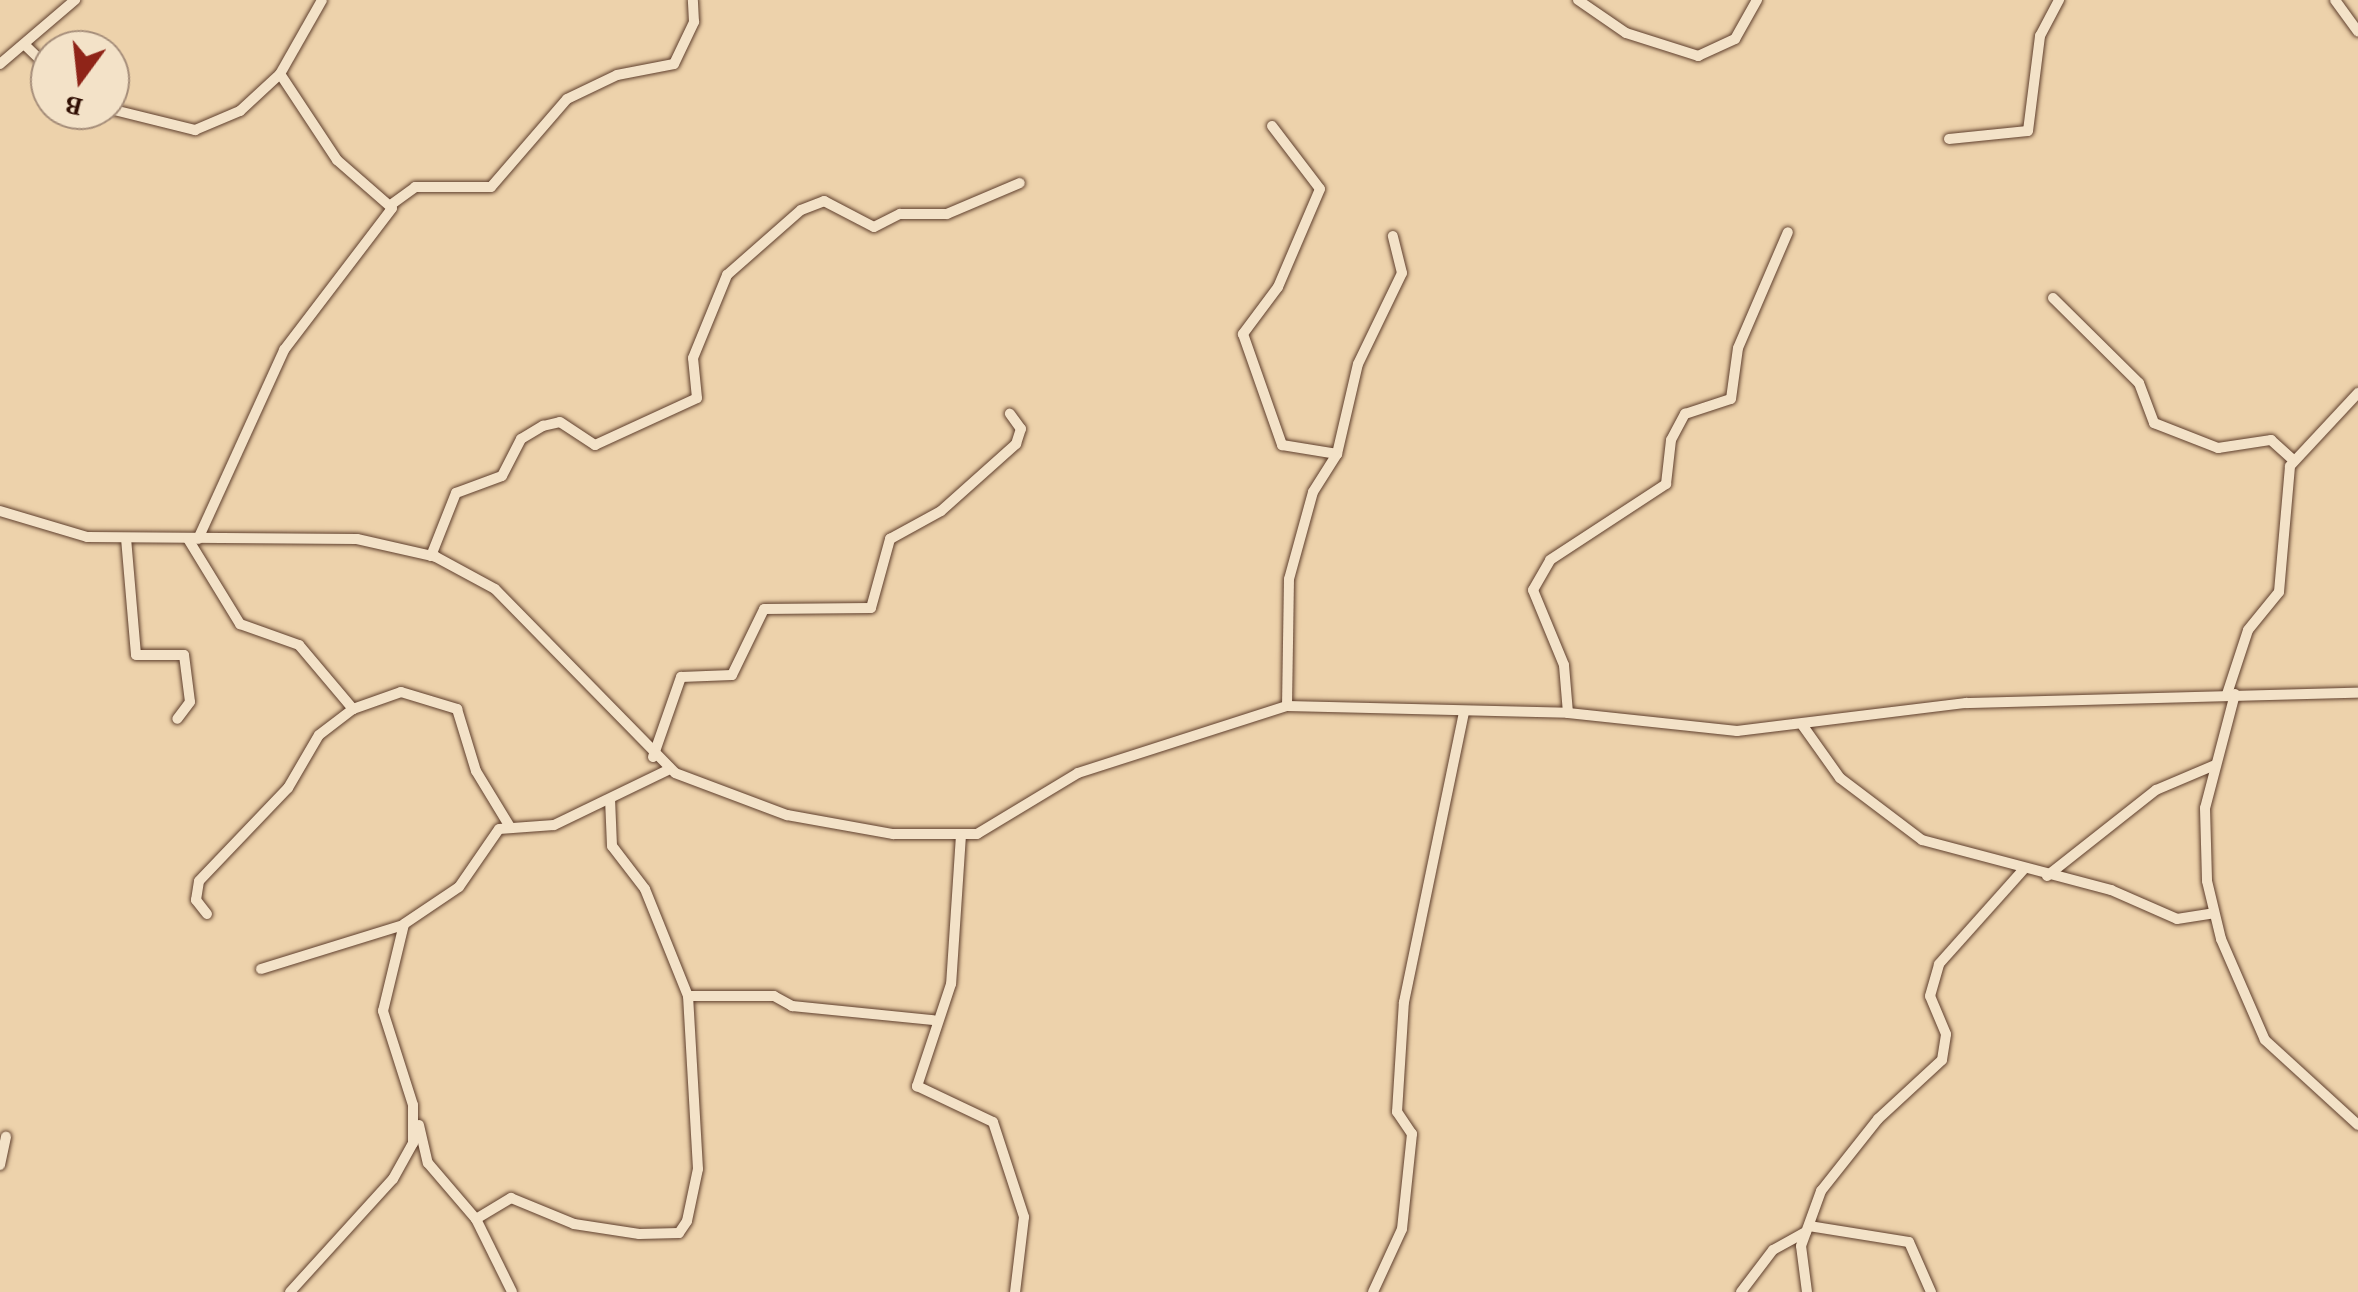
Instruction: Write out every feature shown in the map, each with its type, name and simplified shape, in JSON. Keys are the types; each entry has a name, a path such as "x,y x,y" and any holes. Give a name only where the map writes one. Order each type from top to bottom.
{"street":[{"path":"0,64 27,47 74,0"},
{"path":"130,113 201,129 240,111 280,74 322,0"},
{"path":"193,539 284,350 392,204 414,186 491,187 567,99 627,72 674,64 694,22 693,0"},
{"path":"1578,0 1626,33 1698,56 1735,38 1757,0"},
{"path":"1949,139 2028,131 2040,36 2059,0"},
{"path":"2335,0 2358,32"},
{"path":"27,47 30,50"},
{"path":"280,74 337,160 392,204"},
{"path":"1272,126 1320,189 1278,286 1243,334 1282,445 1337,454"},
{"path":"431,556 456,493 502,476 521,439 542,426 560,422 595,445 697,398 693,358 727,275 801,210 824,202 874,227 900,214 947,214 1020,183"},
{"path":"1568,713 1564,665 1531,604 1533,590 1550,560 1666,484 1671,440 1686,414 1731,399 1738,348 1788,232"},
{"path":"1287,706 1289,579 1313,492 1337,454 1358,364 1402,274 1393,236"},
{"path":"2053,298 2139,383 2154,423 2218,448 2272,440 2294,461"},
{"path":"2358,393 2294,461 2279,592 2248,630 2215,765 2205,852 2214,913 2255,1026 2358,1125"},
{"path":"654,758 681,678 735,672 750,623 764,608 872,608 890,539 941,511 972,473 1010,450 1021,432 1010,414"},
{"path":"0,511 72,534 193,539 357,538 431,556 495,589 654,758 670,769 787,815 962,834 1003,822 1102,764 1287,706 1568,713 1718,730 1803,726 1966,703 2358,693"},
{"path":"126,538 136,655 184,655 190,702 178,720"},
{"path":"193,539 240,624 299,644 353,709"},
{"path":"207,914 196,900 199,881 288,788 318,735 353,709 411,691 452,705 476,770 511,827"},
{"path":"1372,1292 1402,1229 1412,1134 1397,1112 1404,1002 1464,713"},
{"path":"1803,726 1840,778 1913,836 2177,919 2214,913"},
{"path":"2047,876 2156,790 2215,765"},
{"path":"261,968 404,924 459,887 492,836 511,827 541,828 610,800 670,769"},
{"path":"476,1219 516,1198 574,1224 652,1236 683,1230 698,1169 688,996 645,889 615,852 610,800"},
{"path":"962,834 951,984 933,1020 917,1086 993,1122 1024,1217 1015,1292"},
{"path":"1807,1292 1807,1228 1821,1192 1862,1136 1942,1060 1946,1034 1930,996 1938,964 2023,870"},
{"path":"404,924 383,1011 428,1164 476,1219 512,1292"},
{"path":"688,996 774,996 792,1006 933,1020"},
{"path":"290,1292 394,1178 413,1143 413,1106"},
{"path":"0,1165 6,1137"},
{"path":"1741,1292 1773,1250 1807,1228 1909,1242 1931,1292"}]}
